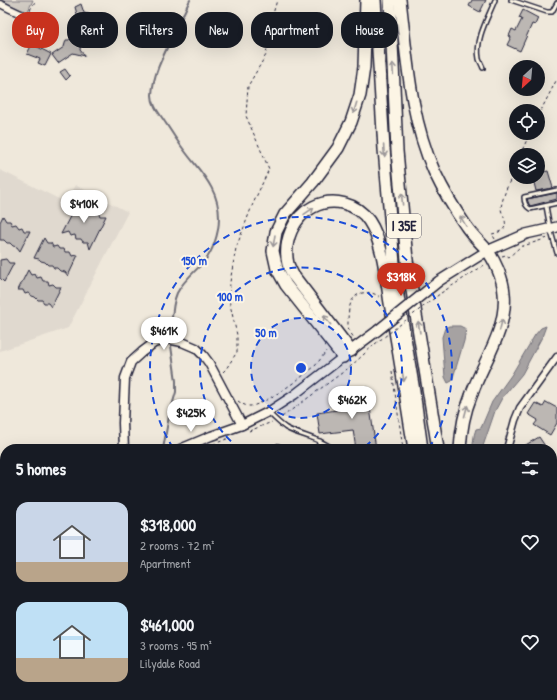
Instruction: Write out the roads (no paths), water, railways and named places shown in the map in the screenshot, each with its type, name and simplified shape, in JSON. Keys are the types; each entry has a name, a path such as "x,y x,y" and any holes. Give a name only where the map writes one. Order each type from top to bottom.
{"highway":[{"path":"351,351 286,285 277,269 273,250 276,232 286,214 313,182 338,148 351,122 360,95 364,67 366,0"},
{"name":"I 35E","path":"376,0 384,149 394,263 421,444"},
{"name":"I 35E","path":"390,0 397,151 408,260 437,444"},
{"path":"400,0 413,102 418,127 426,151 444,191 467,228 495,262 504,294 504,308 499,331 471,395 463,423 461,444"},
{"path":"351,351 293,275 288,264 286,251 287,242 291,231 304,213 313,207 324,204 344,203 359,210 370,222 378,239 399,354 413,444"}],"main road":[{"path":"351,351 439,280 487,251 526,234 553,231"}],"street":[{"path":"0,4 17,12"},
{"path":"124,444 125,378 131,362 154,343 168,339 182,342 196,348 203,355 209,363 242,425"},
{"path":"198,444 212,440 268,412 294,395 351,351"},
{"path":"508,444 520,408 557,357"}],"lane":[{"path":"484,68 479,60 481,36 495,0"},
{"path":"511,0 547,12 552,12 557,3"},
{"path":"557,190 524,197 526,207 530,209 557,203"},
{"path":"546,206 556,242 557,253"},
{"path":"268,412 277,421 288,428 327,444"}],"waterway":[{"path":"171,332 175,297 185,281 207,259 215,242 219,224 216,198 208,181 181,147 159,113 152,99 154,79 190,0"},
{"path":"164,444 169,416 176,392 171,346"}]}
